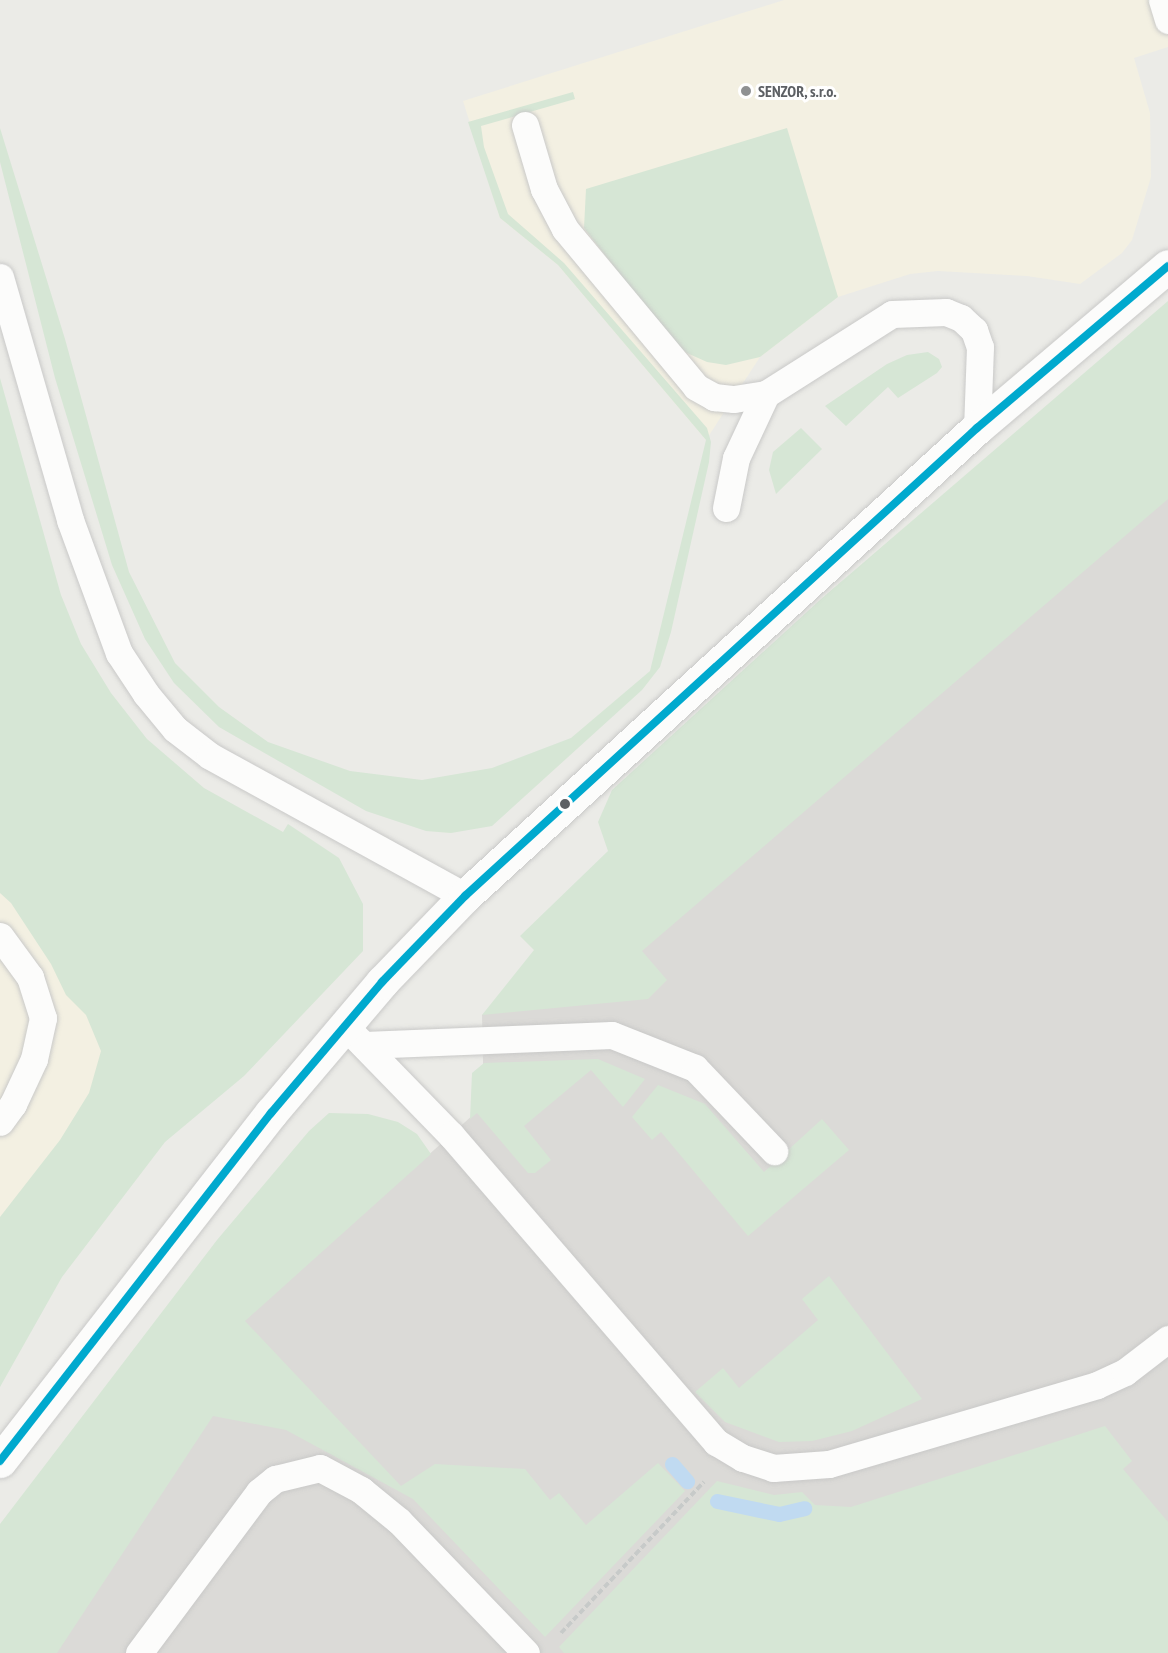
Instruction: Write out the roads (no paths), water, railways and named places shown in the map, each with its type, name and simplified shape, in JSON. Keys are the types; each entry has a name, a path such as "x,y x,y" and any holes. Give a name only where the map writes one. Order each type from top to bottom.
{"street":[{"path":"0,1461 354,1035 465,896 977,428 1168,266"}],"lane":[{"path":"1162,0 1168,20"},
{"path":"525,124 544,189 564,229 696,387 714,397 734,399 766,394 892,314 946,312 961,318 974,330 980,347 977,428"},
{"path":"1,286 70,520 119,653 146,694 175,729 210,756 465,896"},
{"path":"726,508 736,458 766,394"},
{"path":"0,936 30,977 43,1018 34,1059 14,1104 0,1122"},
{"path":"354,1035 612,1035 695,1068 774,1151"},
{"path":"354,1035 451,1135 716,1442 732,1452 773,1468 829,1464 1097,1384 1125,1372 1168,1339"},
{"path":"139,1653 259,1492 275,1479 296,1470 320,1468 361,1490 399,1521 526,1653"}],"waterway":[{"path":"672,1464 687,1481"},
{"path":"717,1501 779,1514 804,1508"}],"place":[{"name":"SENZOR, s.r.o.","path":"746,91"}]}
